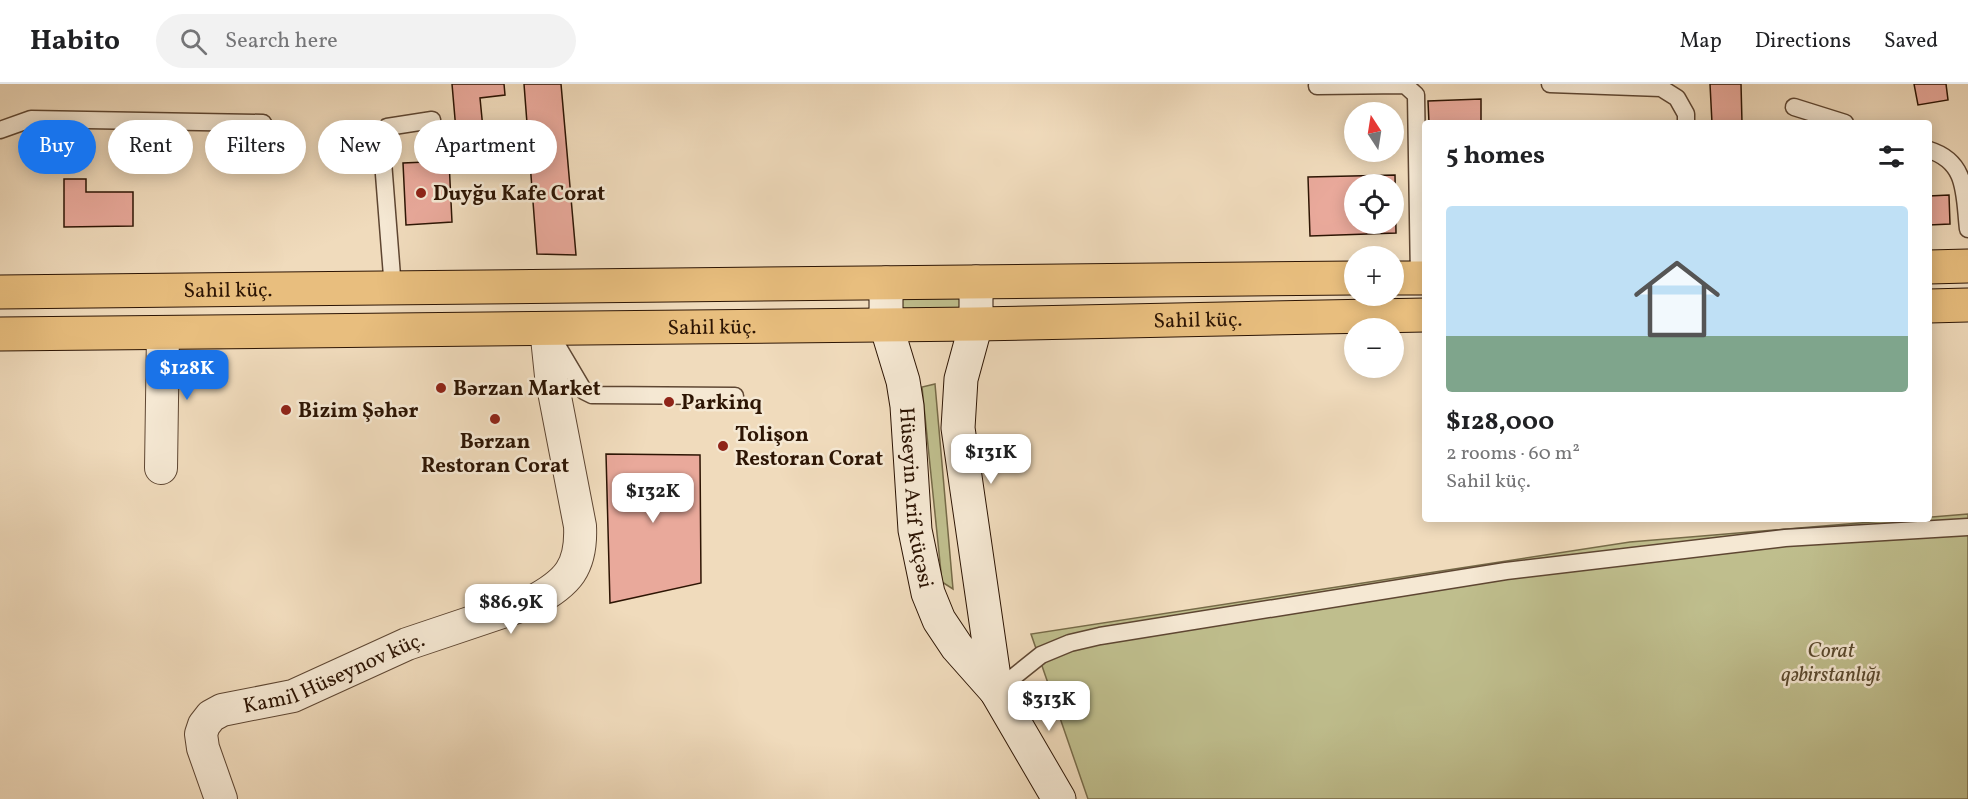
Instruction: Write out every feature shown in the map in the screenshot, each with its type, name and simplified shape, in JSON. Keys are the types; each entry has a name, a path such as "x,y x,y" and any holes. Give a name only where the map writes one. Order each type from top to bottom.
{"main road":[{"path":"1932,267 1968,266"},
{"name":"Sahil küç.","path":"0,292 1344,278"},
{"path":"1932,306 1968,305"},
{"name":"Sahil küç.","path":"0,334 976,324 1422,315"}],"street":[{"path":"976,282 976,324 961,379 958,428 996,691 1059,799"},
{"name":"Hüseyin Arif küçəsi","path":"886,283 886,325 903,381 907,406 915,530 928,593 939,620 957,647 996,691"},
{"name":"Kamil Hüseynov küç.","path":"221,799 203,748 201,734 204,724 211,716 222,710 293,696 407,644 532,602 551,592 571,573 577,561 581,543 580,526 551,376 546,328"},
{"path":"161,468 163,333"}],"lane":[{"path":"1550,84 1661,88 1677,98 1686,114 1686,120"},
{"path":"1317,86 1405,85 1416,95 1412,278"},
{"path":"1794,107 1835,120"},
{"path":"0,130 31,119 205,122"},
{"path":"393,289 381,136 387,127 414,123"},
{"path":"1932,151 1941,153 1957,167 1963,185 1968,229"},
{"path":"546,328 584,391 592,395 735,396"},
{"path":"996,691 1041,655 1070,643 1100,636 1506,572 1785,538 1968,526"}],"green space":[{"path":"967,298 967,311 896,311 896,299"},
{"path":"935,384 953,589 942,582 922,387"},
{"name":"Corat qəbirstanlığı","path":"1968,514 1968,799 1088,799 1031,634 1630,542 1871,522 1932,522 1932,517"}],"building":[{"path":"452,84 504,84 505,95 480,98 482,120 455,120"},
{"path":"524,84 561,84 576,255 537,254 531,174 557,174 557,120 527,120"},
{"path":"1710,84 1741,84 1742,120 1712,120"},
{"path":"1914,84 1946,84 1948,100 1918,105"},
{"path":"1481,99 1481,120 1429,120 1428,101"},
{"path":"403,163 414,163 414,174 450,174 452,222 406,225"},
{"path":"1344,176 1344,234 1367,234 1310,236 1308,177"},
{"path":"64,179 86,179 86,192 133,192 133,226 64,227"},
{"path":"1949,195 1950,224 1932,225 1932,196"},
{"path":"606,454 700,455 701,583 610,603"}],"place":[{"name":"Duyğu Kafe Corat","path":"421,193"},
{"name":"Bərzan Market","path":"441,388"},
{"name":"Parkinq","path":"669,402"},
{"name":"Bizim Şəhər","path":"286,410"},
{"name":"Bərzan Restoran Corat","path":"495,419"},
{"name":"Tolişon Restoran Corat","path":"723,446"}]}
